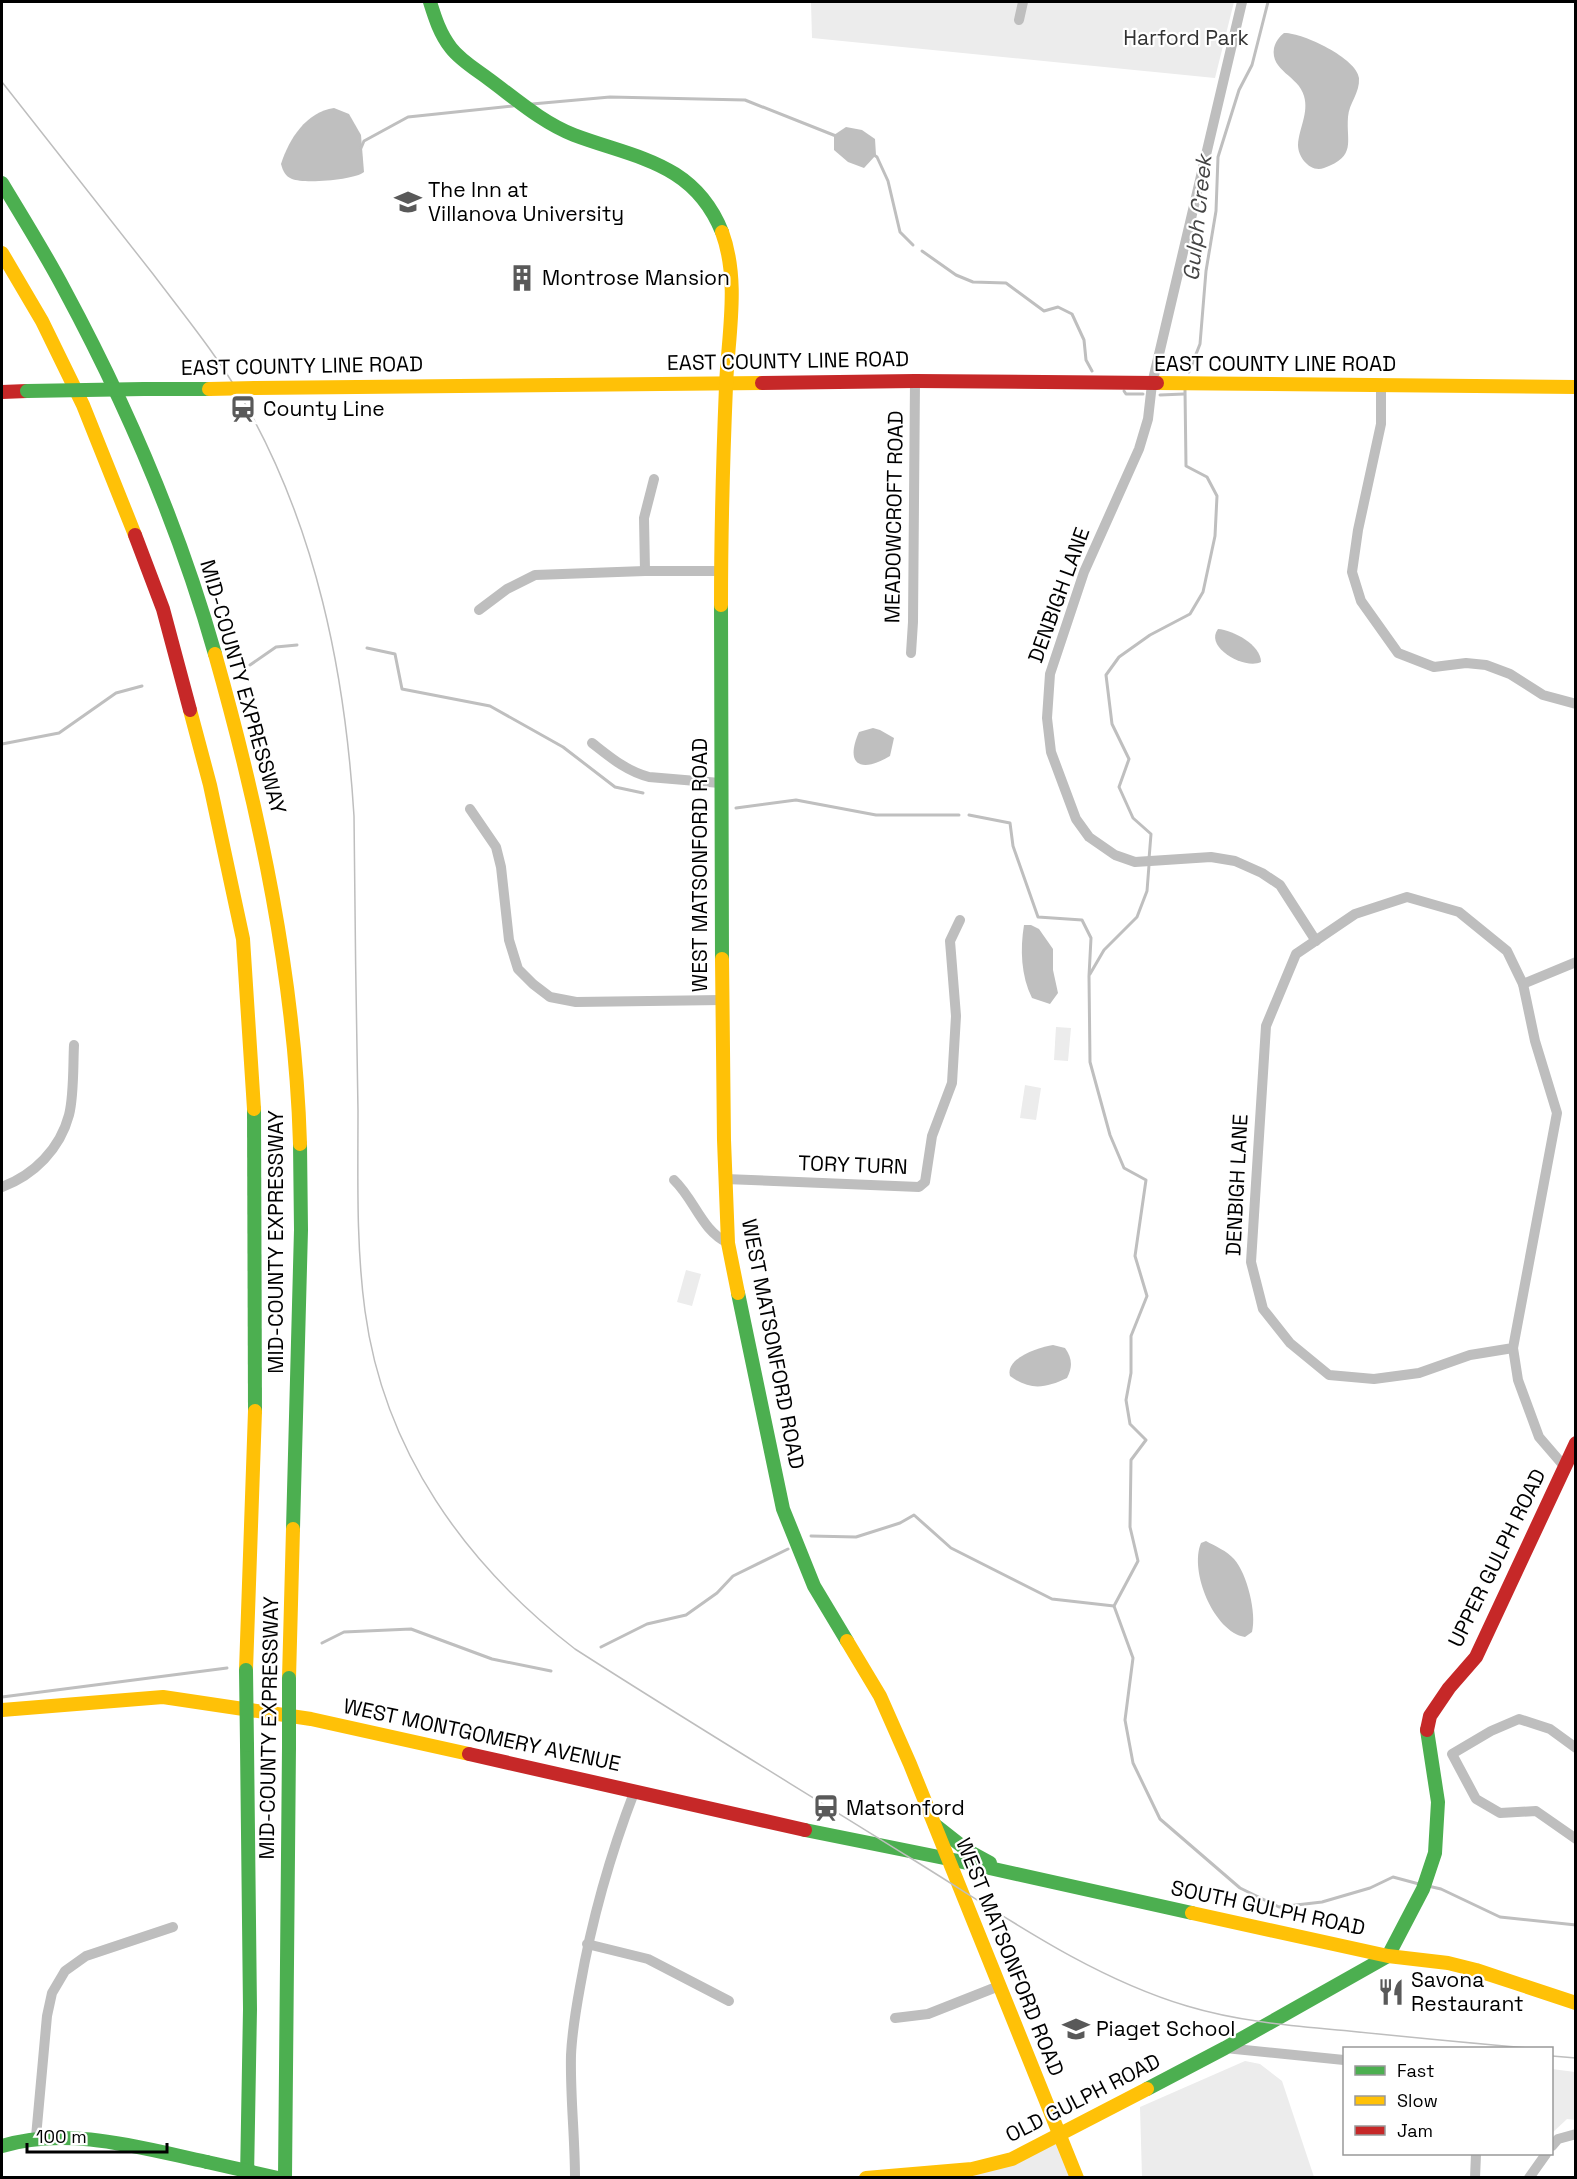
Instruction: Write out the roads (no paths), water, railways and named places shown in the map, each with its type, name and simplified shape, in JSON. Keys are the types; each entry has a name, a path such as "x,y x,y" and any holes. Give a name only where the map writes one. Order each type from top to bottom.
{"main road":[{"name":"WEST MATSONFORD ROAD","path":"430,2 438,28 448,46 546,122 573,135 651,160 671,170 700,195 720,228 726,244 732,288 726,384 721,572 720,783 725,1179 728,1243 783,1509 814,1586 880,1696 949,1859 1077,2178"},
{"name":"MID-COUNTY EXPRESSWAY","path":"2,183 78,316 121,403 168,512 205,618 227,692 250,781 267,862 298,1102 302,1195 289,1678 285,2178"},
{"name":"MID-COUNTY EXPRESSWAY","path":"2,253 42,321 83,405 111,472 162,609 210,785 243,939 255,1113 255,1413 246,1670 250,2008 247,2178"},
{"name":"EAST COUNTY LINE ROAD","path":"2,392 915,381 1575,387"},
{"name":"UPPER GULPH ROAD","path":"1388,1956 1425,1884 1435,1853 1438,1802 1426,1734 1430,1716 1449,1688 1476,1657 1575,1443"},
{"name":"WEST MONTGOMERY AVENUE","path":"2,1710 163,1697 213,1703 311,1719 635,1790 858,1842 949,1859"},
{"path":"935,1825 968,1851 1004,1871"},
{"name":"SOUTH GULPH ROAD","path":"949,1859 1388,1956 1457,1966 1575,2003"},
{"name":"OLD GULPH ROAD","path":"866,2178 972,2169 1012,2159 1225,2048 1388,1956"},
{"path":"2,2146 36,2136 106,2142 278,2178"}],"street":[{"path":"1019,20 1023,2"},
{"name":"DENBIGH LANE","path":"1242,2 1152,384 1148,419 1139,449 1084,572 1050,674 1047,718 1051,753 1076,819 1089,837 1115,855 1135,862 1211,857 1235,861 1262,873 1280,885 1316,941"},
{"name":"MEADOWCROFT ROAD","path":"911,653 915,381"},
{"path":"1381,385 1381,424 1358,530 1352,572 1361,601 1398,653 1434,667 1466,663 1486,665 1510,674 1543,695 1575,704"},
{"path":"645,570 644,518 654,479"},
{"path":"479,610 507,589 535,575 645,570 721,572"},
{"path":"592,743 624,768 639,775 720,783"},
{"path":"470,809 496,847 501,867 509,940 518,969 550,997 576,1002 722,1000"},
{"name":"DENBIGH LANE","path":"1513,1348 1470,1355 1419,1373 1374,1379 1329,1375 1290,1343 1263,1309 1251,1262 1266,1026 1296,954 1354,914 1407,897 1459,912 1507,951 1523,984 1535,1041 1557,1113 1513,1348 1518,1380 1539,1437 1564,1466"},
{"name":"TORY TURN","path":"725,1179 919,1187 926,1182 932,1136 952,1083 956,1016 950,941 960,920"},
{"path":"1523,984 1575,962"},
{"path":"2,1187 33,1171 50,1154 63,1132 70,1113 74,1045"},
{"path":"674,1180 691,1200 705,1226 716,1237 728,1243"},
{"path":"1428,1754 1452,1754 1491,1731 1519,1719 1550,1729 1575,1749"},
{"path":"1452,1754 1476,1798 1500,1812 1536,1811 1575,1839"},
{"path":"575,2178 571,2055 587,1944 613,1849 635,1790"},
{"path":"36,2136 47,2016 52,1993 65,1971 86,1956 173,1927"},
{"path":"587,1944 648,1959 729,2001"},
{"path":"895,2018 928,2014 999,1986"},
{"path":"1225,2048 1343,2060"},
{"path":"1553,2144 1558,2139 1575,2134"},
{"path":"1474,2178 1476,2155"},
{"path":"1529,2178 1545,2155"}],"waterway":[{"name":"Gulph Creek","path":"1189,372 1200,344 1206,271 1216,211 1218,157 1239,90 1252,65 1268,2"},
{"path":"532,104 610,97 745,100 836,136"},
{"path":"361,148 364,141 408,117 513,106"},
{"path":"874,155 888,181 900,232 913,245"},
{"path":"922,251 956,275 973,282 1006,283 1044,311 1058,307 1072,314 1084,340 1086,360 1092,371"},
{"name":"Gulph Creek","path":"1149,859 1151,834 1133,818 1119,787 1129,759 1112,724 1106,675 1119,657 1150,635 1190,614 1203,592 1215,536 1217,496 1207,477 1186,466 1185,390"},
{"path":"1124,391 1126,394 1143,394"},
{"path":"1160,395 1184,394"},
{"path":"250,665 276,647 297,645"},
{"path":"367,648 395,654 402,689 490,706 563,747 615,787 643,793"},
{"path":"2,744 59,733 116,693 142,686"},
{"path":"736,808 796,800 876,815 959,815"},
{"name":"Gulph Creek","path":"969,815 1010,823 1013,846 1038,917 1082,920 1091,938 1090,1062 1110,1135 1124,1168 1146,1180 1135,1256 1147,1296 1131,1336 1131,1373 1126,1400 1130,1424 1146,1440 1131,1460 1130,1527 1138,1561 1114,1606 1133,1658 1125,1720 1133,1763 1160,1819 1240,1888 1279,1907 1322,1902 1370,1888 1393,1877 1419,1884"},
{"name":"Gulph Creek","path":"1090,974 1104,950 1137,917 1147,891 1149,865"},
{"path":"811,1536 856,1537 900,1523 914,1515 951,1548 1052,1599 1114,1606"},
{"path":"601,1647 647,1624 686,1615 717,1593 733,1576 788,1549"},
{"path":"322,1643 344,1632 411,1629 492,1659 551,1671"},
{"path":"2,1697 227,1668"},
{"name":"Gulph Creek","path":"1428,1886 1441,1889 1500,1917 1576,1925"}],"tram line":[{"path":"2,82 153,274 222,367 243,400 268,448 290,498 308,549 334,654 350,762 354,816 358,1211 365,1311 375,1362 390,1411 411,1457 436,1501 465,1542 498,1580 535,1616 575,1649 1045,1942 1114,1978 1187,2006 1247,2020 1518,2047"},
{"path":"1553,2056 1576,2058"}],"place":[{"name":"The Inn at Villanova University","path":"408,202"},
{"name":"Montrose Mansion","path":"522,278"},
{"name":"County Line","path":"243,409"},
{"name":"Matsonford","path":"826,1808"},
{"name":"Savona Restaurant","path":"1391,1992"},
{"name":"Piaget School","path":"1076,2029"}],"park label":[{"name":"Harford Park","path":"1186,38"}]}
